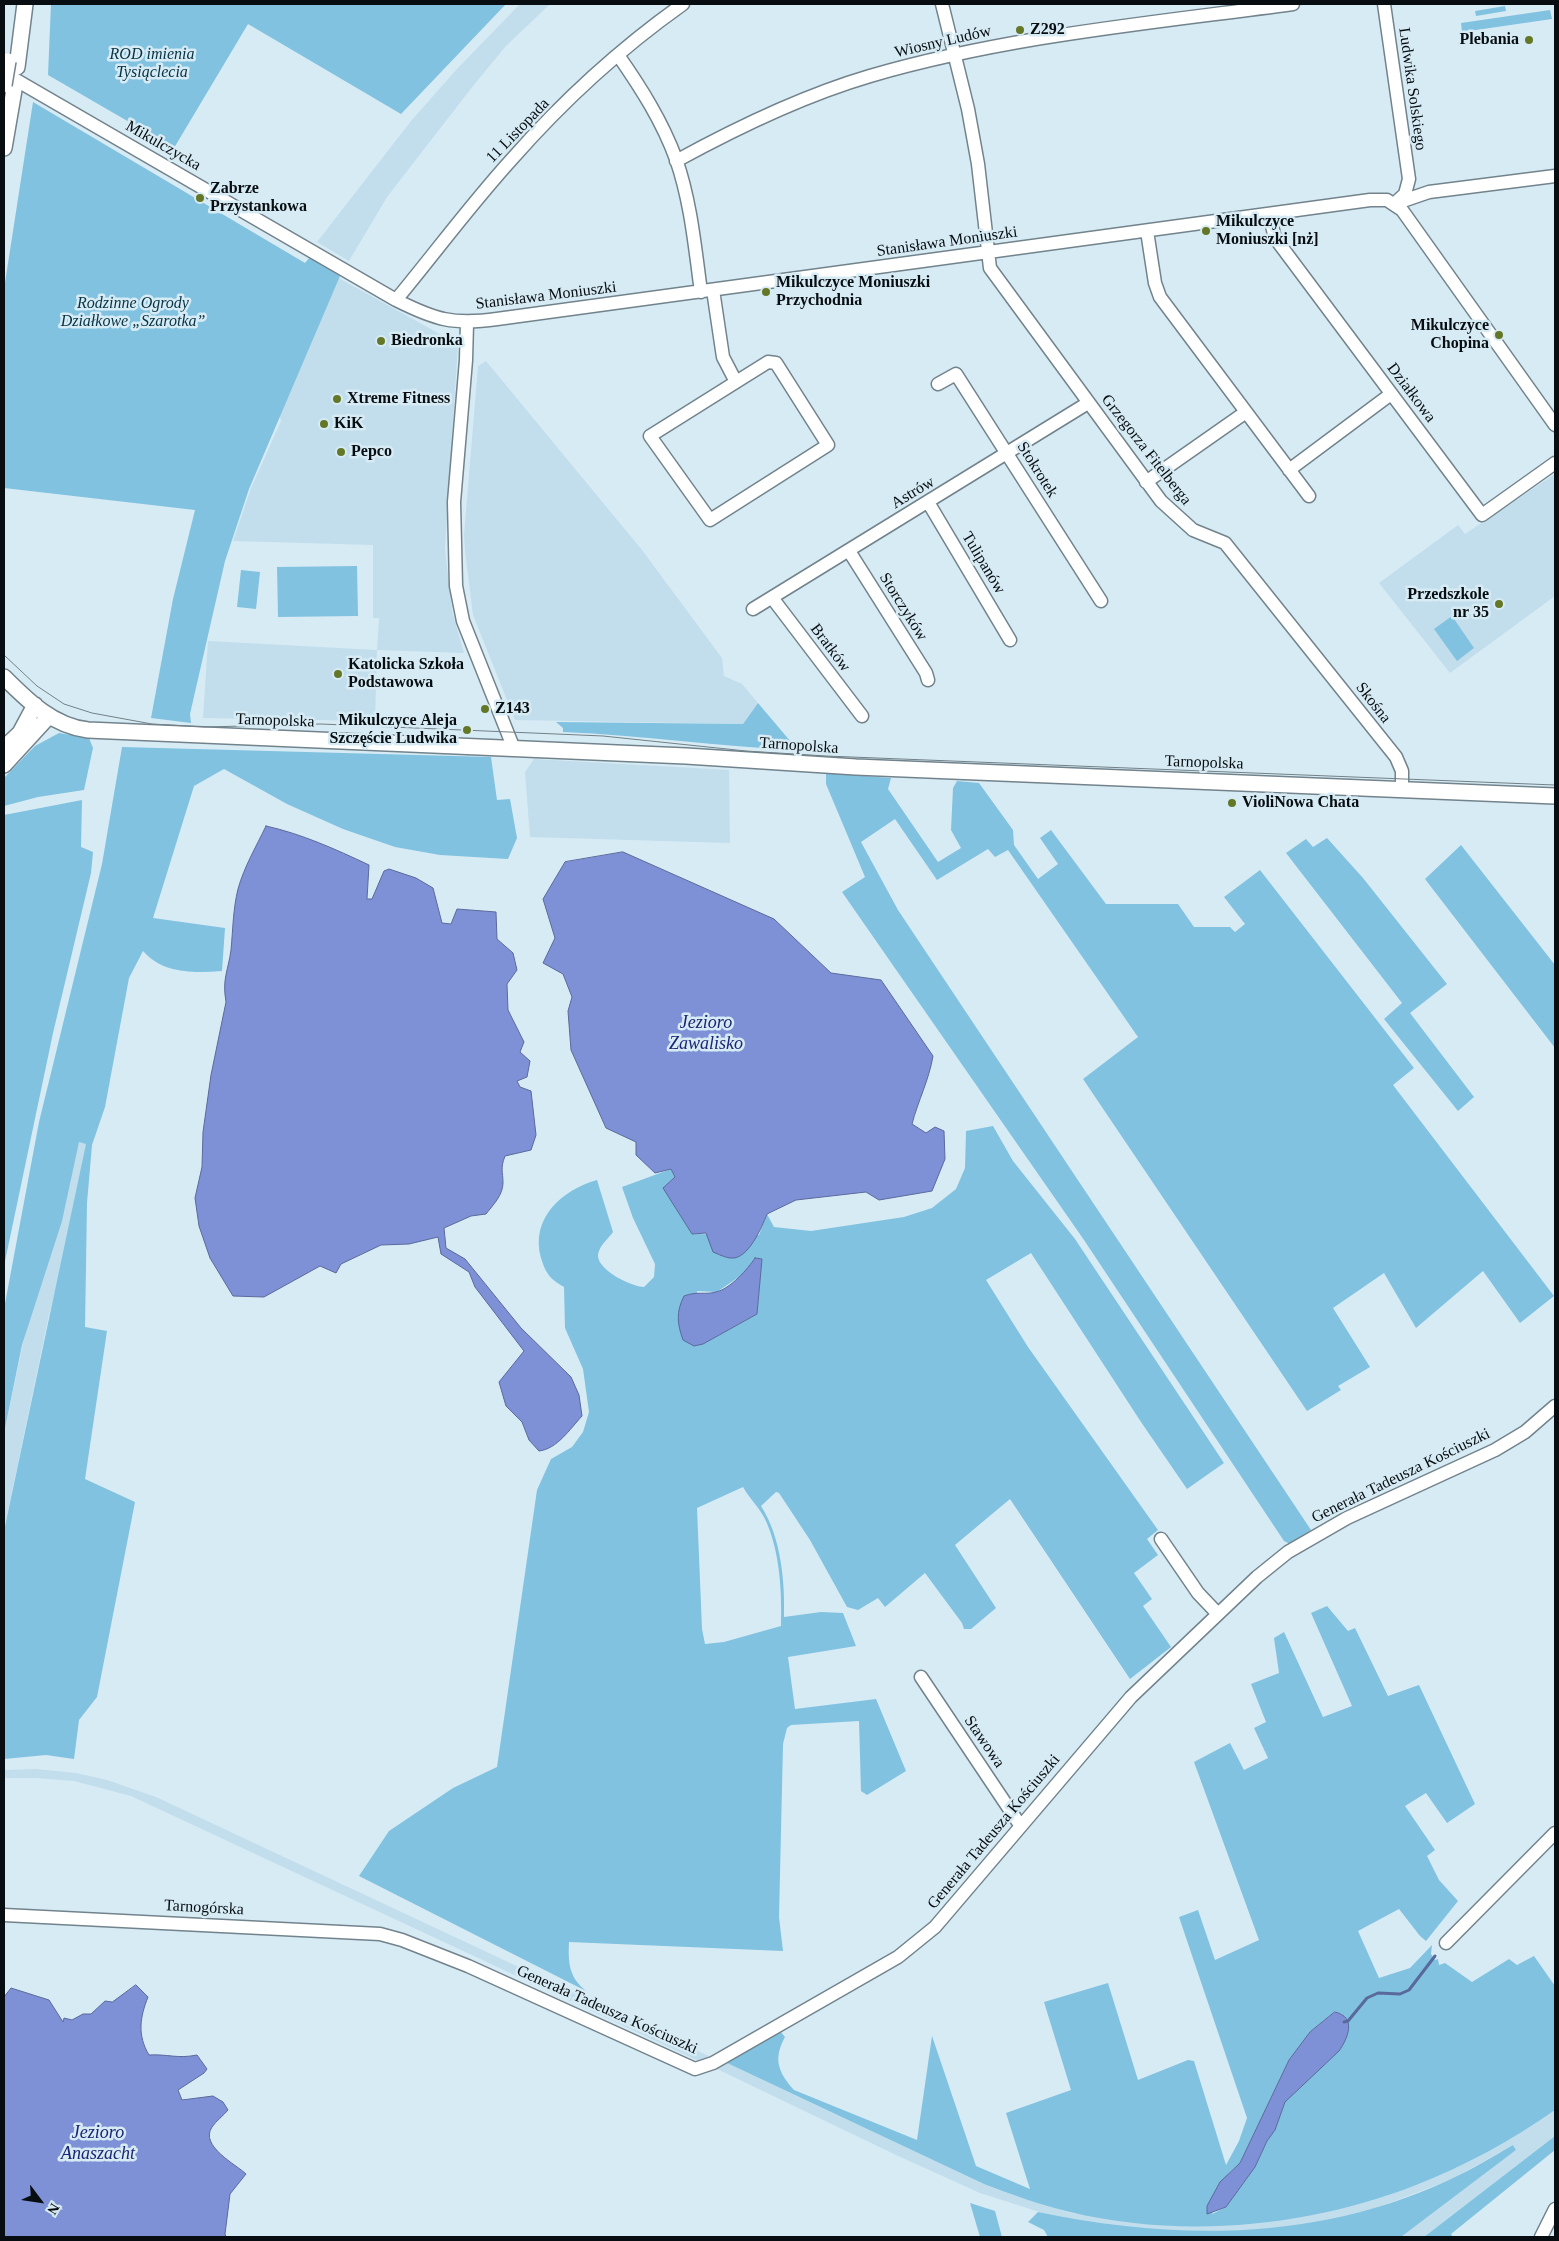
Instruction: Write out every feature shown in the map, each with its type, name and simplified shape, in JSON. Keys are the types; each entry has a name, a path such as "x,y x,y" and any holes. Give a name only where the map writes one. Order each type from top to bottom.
{"main road":[{"path":"4,148 7,88 15,4"},
{"path":"10,67 25,4"},
{"path":"4,677 55,720 4,765"},
{"path":"4,748 20,733 35,705"},
{"name":"Tarnopolska","path":"55,720 81,729 130,733 702,757 822,765 1555,794"}],"street":[{"name":"11 Listopada","path":"396,300 512,158 618,55 683,4"},
{"name":"Grzegorza Fitelberga","path":"942,4 956,55 978,164 989,264 993,272 1146,482 1183,523 1199,534 1225,544 1303,644"},
{"name":"Wiosny Ludów","path":"676,161 725,134 817,94 868,76 1030,40 1293,4"},
{"name":"Ludwika Solskiego","path":"1384,4 1409,179"},
{"path":"618,55 652,108 676,161 723,357 736,382"},
{"name":"Mikulczycka","path":"10,67 396,300 440,320 467,323"},
{"name":"Stanisława Moniuszki","path":"467,323 1370,200 1387,200 1394,204 1429,192 1555,176"},
{"path":"1409,179 1417,189 1429,192"},
{"path":"1409,179 1404,194 1394,204 1416,230 1555,425"},
{"path":"1416,230 1412,211 1420,197 1429,192"},
{"name":"Działkowa","path":"1269,214 1275,238 1482,515 1555,463"},
{"path":"1147,230 1157,292 1308,496"},
{"path":"467,323 466,360 454,502 456,586 463,621 514,749"},
{"path":"768,362 776,363 828,445 710,520 650,436 736,382 768,362"},
{"name":"Stokrotek","path":"938,384 956,374 1101,601"},
{"path":"1289,470 1391,394"},
{"name":"Astrów","path":"753,609 773,599 1088,403"},
{"path":"1146,482 1246,412"},
{"name":"Tulipanów","path":"928,502 1010,640"},
{"name":"Storczyków","path":"849,551 926,673 928,680"},
{"name":"Bratków","path":"773,599 862,716"},
{"name":"Skośna","path":"1303,644 1316,657 1396,757 1402,771 1402,789"},
{"name":"Generała Tadeusza Kościuszki","path":"402,1940 468,1966 695,2069 713,2063 898,1957 921,1940 935,1927 1131,1697 1257,1577 1288,1552 1347,1518 1495,1450 1525,1432 1555,1406"},
{"path":"1161,1539 1198,1593 1218,1614"},
{"name":"Stawowa","path":"921,1677 1020,1825"},
{"path":"1446,1943 1555,1833"},
{"name":"Tarnogórska","path":"4,1915 356,1932 402,1940"},
{"path":"1541,2237 1555,2209"}],"shaded area":[{"path":"520,4 550,4 506,46 473,86 387,197 349,261 317,242 411,121 456,70"},
{"path":"335,276 458,344 445,548 452,611 464,653 377,650 379,618 373,618 373,545 233,541 251,488 281,421 276,399"},
{"path":"486,361 642,550 722,658 724,676 742,684 758,703 743,724 515,720 473,615 465,551 464,535 478,366"},
{"path":"1555,474 1555,596 1450,673 1379,583 1458,525 1465,534"},
{"path":"208,641 377,650 375,721 203,718"},
{"path":"143,748 183,751 147,883 82,1185 49,1315 4,1530 4,1433 124,867"},
{"path":"534,759 729,770 730,843 530,837 525,772"},
{"path":"36,1769 76,1773 107,1780 156,1797 713,2058 703,2063 131,1796 74,1781 4,1778 4,1770"},
{"path":"725,2062 984,2184 1013,2195 1071,2213 1164,2225 1264,2222 1329,2210 1389,2195 1457,2167 1555,2110 1555,2136 1424,2237 1401,2237 1516,2150 1513,2145 1450,2180 1374,2209 1338,2219 1242,2235 1155,2235 1077,2224 980,2193 715,2068"}],"green space":[{"name":"ROD imienia Tysiąclecia","path":"51,4 506,4 401,114 248,24 174,148 48,75"},
{"path":"1505,6 1506,11 1476,16 1475,11"},
{"path":"1550,10 1552,19 1462,32 1461,23"},
{"name":"Rodzinne Ogrody Działkowe „Szarotka”","path":"33,102 305,263 310,257 340,276 249,489 225,561 190,714 191,723 151,718 173,599 195,510 4,488 4,289"},
{"path":"357,566 358,616 278,617 277,567"},
{"path":"241,570 260,572 256,609 237,607"},
{"path":"1452,616 1474,648 1457,661 1434,629"},
{"path":"758,703 791,742 798,744 798,750 563,732 563,728 556,722 743,724"},
{"path":"59,733 89,738 93,748 84,790 38,797 4,806 4,778 35,746"},
{"path":"122,747 491,757 497,800 510,799 517,838 508,859 440,855 395,847 343,829 287,804 224,769 194,786 153,918 225,928 222,971 190,972 169,968 151,959 143,951 129,978 105,1107 92,1145 87,1203 85,1327 107,1331 85,1479 135,1502 97,1697 79,1720 74,1759 46,1755 4,1759 4,1531 86,1144 79,1142 62,1221 22,1345 4,1433 4,1309 39,1122 102,864"},
{"path":"826,773 891,778 888,789 938,862 961,848 951,830 953,788 957,781 979,783 1013,830 1014,845 1038,879 1058,864 1040,838 1051,830 1106,904 1178,904 1194,927 1230,927 1235,932 1245,924 1224,897 1260,870 1414,1068 1393,1085 1554,1296 1520,1323 1483,1271 1416,1328 1384,1273 1333,1308 1370,1367 1338,1386 1341,1390 1307,1411 1083,1079 1138,1037 1008,850 995,857 988,849 937,880 895,819 861,842 898,910 1311,1530 1290,1544 1284,1541 1084,1240 842,892 865,877 826,784"},
{"path":"82,800 81,847 93,852 91,873 53,1033 4,1266 4,815"},
{"path":"1327,838 1363,878 1447,984 1410,1013 1474,1097 1458,1111 1384,1019 1402,1003 1286,853 1306,839 1313,847"},
{"path":"1461,845 1555,965 1555,1048 1425,879"},
{"path":"993,1126 1013,1161 1075,1239 1224,1463 1187,1489 1031,1253 986,1280 1028,1347 1158,1530 1147,1539 1158,1555 1134,1573 1152,1599 1143,1606 1171,1647 1130,1679 1010,1499 955,1545 996,1608 971,1629 964,1629 962,1623 925,1573 885,1607 878,1598 858,1610 847,1607 810,1540 779,1493 776,1492 761,1506 768,1518 777,1545 784,1589 784,1617 821,1612 843,1613 856,1646 788,1657 795,1709 876,1699 906,1771 867,1795 861,1791 859,1721 791,1725 787,1728 783,1744 779,1917 783,1951 569,1942 569,1957 573,1975 580,1986 586,1991 359,1876 389,1831 453,1788 497,1767 537,1490 551,1459 572,1447 583,1432 589,1412 583,1369 565,1328 564,1287 549,1276 541,1258 540,1230 552,1208 572,1191 597,1180 613,1232 600,1249 599,1261 616,1277 644,1287 654,1277 655,1264 633,1218 622,1187 671,1169 675,1177 664,1188 692,1234 759,1235 767,1214 774,1227 811,1231 904,1217 932,1208 956,1189 965,1168 966,1131","holes":["755,1258 762,1259 757,1314 703,1344 697,1291 717,1292 746,1272","743,1487 765,1519 774,1544 779,1571 781,1626 724,1642 705,1644 702,1629 697,1508"]},
{"path":"1327,1606 1348,1631 1355,1628 1388,1696 1419,1685 1475,1804 1447,1823 1426,1793 1405,1806 1435,1850 1427,1856 1439,1880 1458,1901 1426,1941 1399,1909 1358,1931 1379,1978 1410,1968 1432,1945 1431,1954 1435,1960 1438,1959 1439,1965 1445,1963 1472,1982 1509,1959 1517,1965 1534,1956 1555,1986 1555,2110 1522,2132 1470,2161 1434,2178 1375,2199 1333,2211 1289,2219 1245,2224 1156,2225 1070,2212 1037,2203 984,2184 725,2062 780,2031 785,2037 779,2052 779,2065 784,2077 794,2090 917,2140 932,2036 976,2166 1030,2189 1006,2113 1071,2090 1044,2002 1108,1983 1138,2080 1188,2060 1194,2061 1226,2165 1239,2141 1247,2118 1179,1917 1198,1910 1215,1960 1259,1940 1194,1762 1230,1743 1244,1770 1268,1758 1254,1728 1266,1722 1251,1684 1279,1673 1274,1638 1284,1632 1323,1717 1352,1706 1311,1613","holes":["1335,2012 1342,2014 1295,2090 1285,2102 1275,2130 1267,2141 1255,2167 1226,2207 1212,2214 1229,2173 1240,2163 1289,2060 1310,2032"]},
{"path":"1555,2136 1555,2150 1451,2234 1453,2237 1424,2237"},
{"path":"1513,2145 1516,2150 1401,2237 1048,2237 1044,2230 1028,2222 1038,2212 1142,2228 1195,2231 1246,2230 1298,2225 1349,2215 1399,2200 1449,2180"},
{"path":"970,2203 995,2211 1002,2237 980,2237"}],"water":[{"path":"266,826 305,838 369,865 367,899 372,899 384,871 389,869 416,878 433,888 442,923 451,924 457,909 496,912 497,939 513,953 517,970 507,984 508,1010 524,1042 520,1052 530,1061 527,1077 517,1081 520,1087 531,1091 536,1135 531,1150 505,1156 502,1167 503,1187 497,1200 486,1214 471,1216 444,1228 446,1248 465,1259 521,1328 571,1377 579,1395 582,1416 563,1438 552,1447 539,1451 529,1440 522,1422 506,1406 499,1382 524,1351 475,1287 469,1272 441,1254 438,1237 409,1244 381,1245 341,1264 336,1273 320,1266 264,1297 233,1296 210,1258 199,1226 195,1198 202,1167 203,1132 211,1075 226,1002 225,981 231,950 236,897 250,857"},
{"name":"Jezioro Zawalisko","path":"623,852 774,919 831,973 881,980 933,1056 912,1124 926,1133 935,1127 944,1131 945,1159 932,1191 879,1200 866,1192 796,1200 767,1214 754,1242 743,1254 737,1257 729,1258 713,1252 706,1233 692,1234 663,1188 675,1177 671,1169 655,1173 636,1155 636,1142 606,1128 571,1050 568,1011 572,997 563,974 543,963 555,938 543,899 565,862"},
{"path":"755,1258 762,1259 757,1314 703,1344 694,1346 683,1340 678,1318 684,1296 712,1293 727,1287 748,1268"},
{"name":"Jezioro Anaszacht","path":"136,1985 148,1997 143,2012 141,2033 149,2055 184,2057 197,2055 207,2069 178,2090 182,2100 213,2096 223,2102 228,2110 212,2127 209,2134 215,2148 246,2174 230,2194 226,2237 4,2237 4,1997 11,1988 49,2000 63,2022 64,2018 72,2020 83,2014 91,2014 105,2001 112,2002"},
{"path":"1335,2012 1346,2018 1349,2028 1339,2051 1285,2102 1275,2130 1267,2141 1255,2167 1226,2207 1207,2214 1207,2206 1220,2182 1240,2163 1289,2060 1310,2032"}],"waterway":[{"path":"1344,2022 1348,2021 1367,1998 1378,1993 1400,1994 1409,1990 1435,1956"}],"tram line":[{"path":"4,655 37,686 64,704 92,713 152,724 205,727 321,724 603,736 746,751 826,756 1555,785"}],"place":[{"name":"Z292","path":"1020,30"},
{"name":"Plebania","path":"1529,40"},
{"name":"Zabrze Przystankowa","path":"200,198"},
{"name":"Mikulczyce Moniuszki [nż]","path":"1206,231"},
{"name":"Mikulczyce Moniuszki Przychodnia","path":"766,292"},
{"name":"Mikulczyce Chopina","path":"1499,335"},
{"name":"Biedronka","path":"381,341"},
{"name":"Xtreme Fitness","path":"337,399"},
{"name":"KiK","path":"324,424"},
{"name":"Pepco","path":"341,452"},
{"name":"Przedszkole nr 35","path":"1499,604"},
{"name":"Katolicka Szkoła Podstawowa","path":"338,674"},
{"name":"Z143","path":"485,709"},
{"name":"Mikulczyce Aleja Szczęście Ludwika","path":"467,730"},
{"name":"VioliNowa Chata","path":"1232,803"}]}
